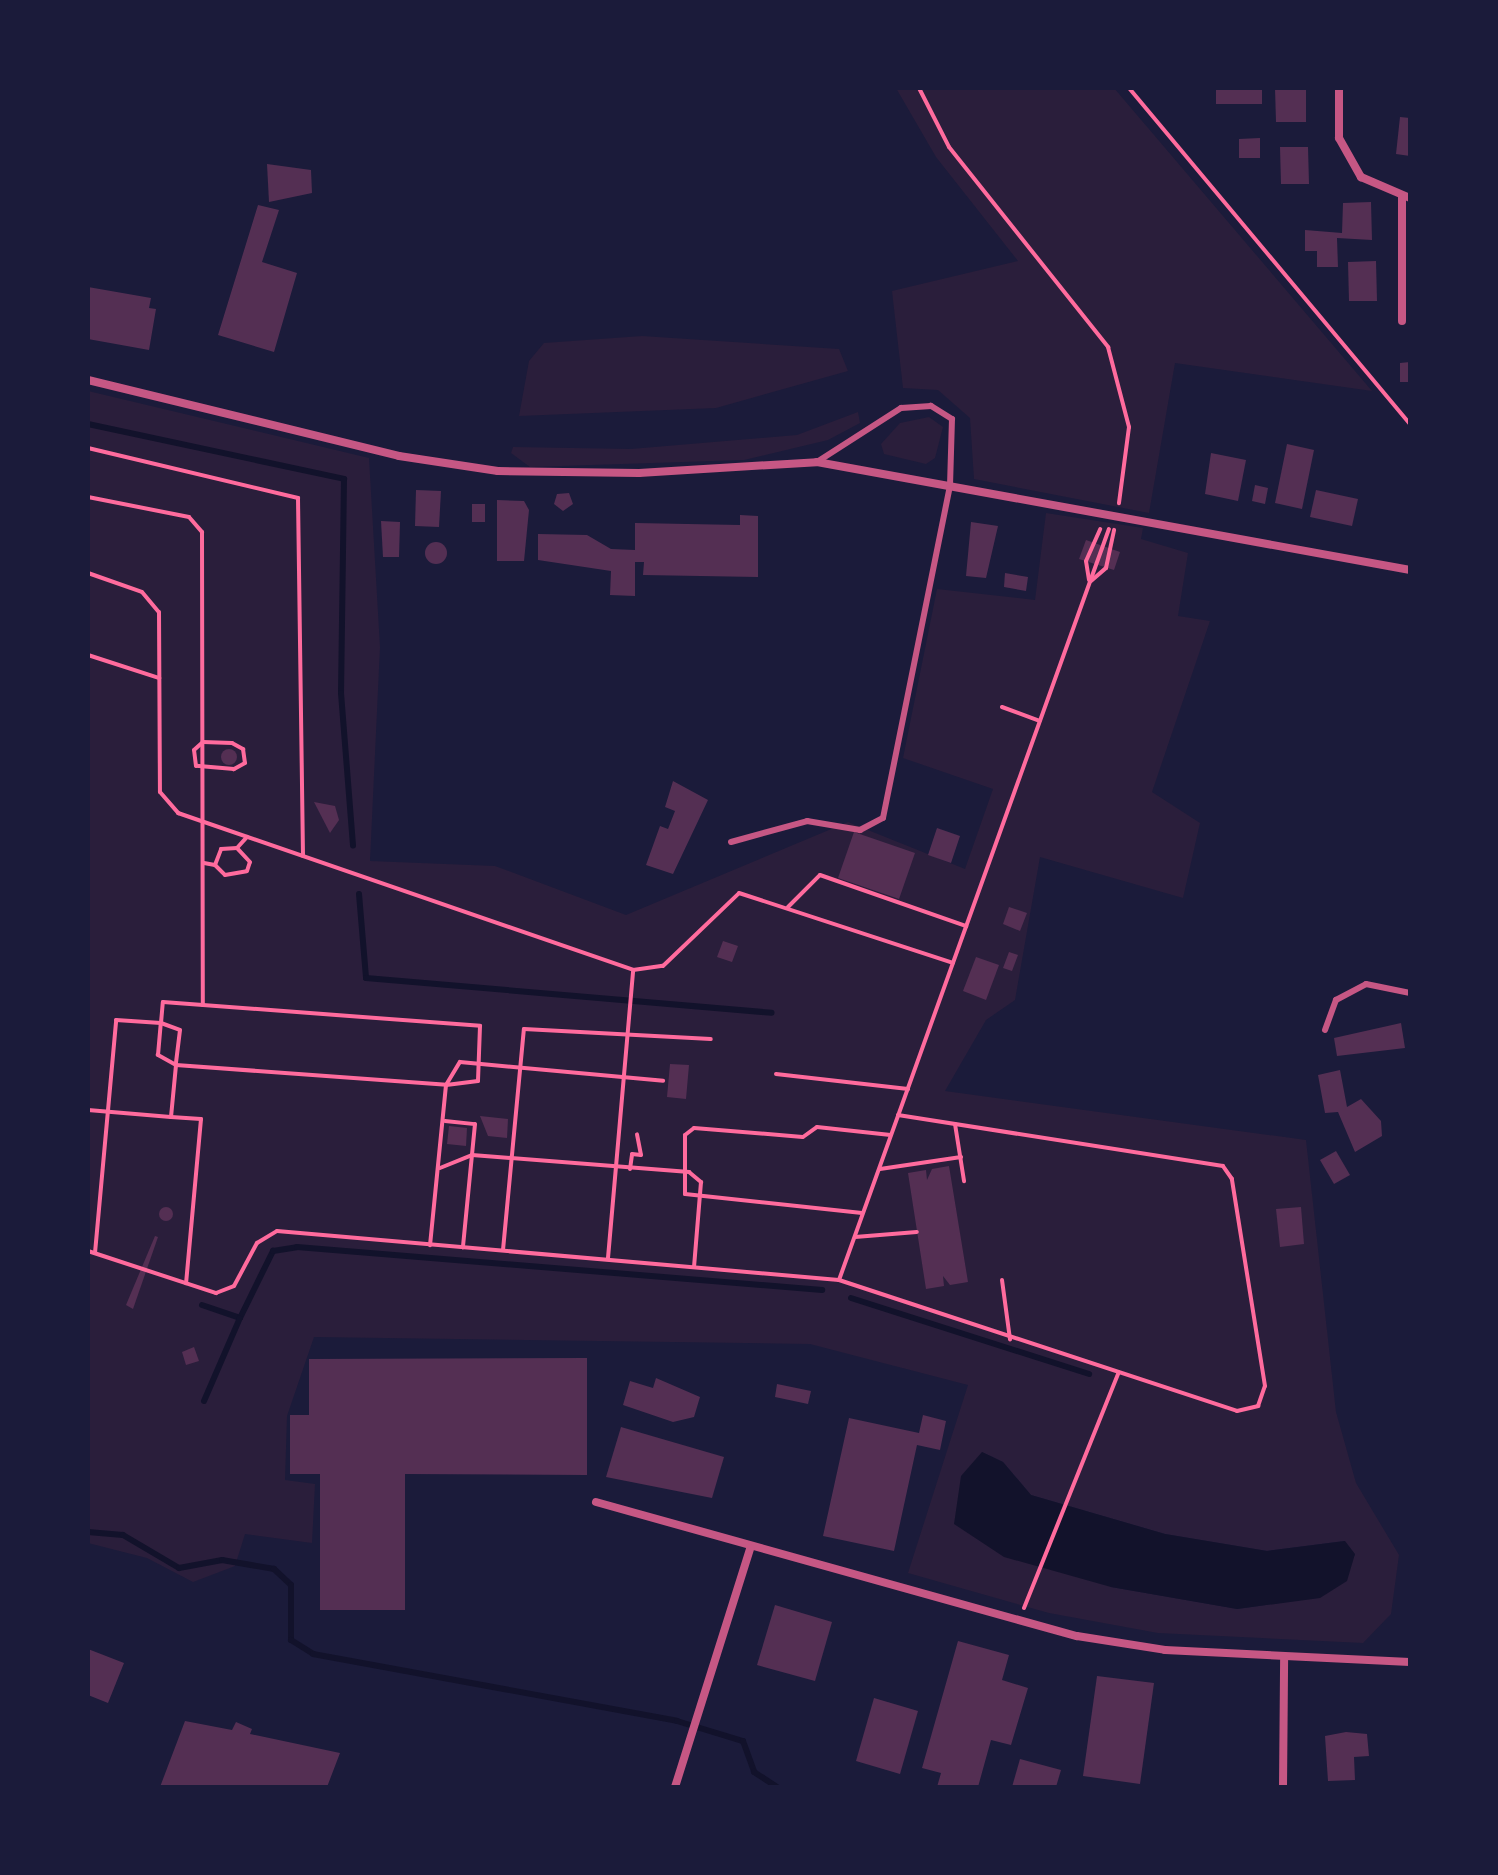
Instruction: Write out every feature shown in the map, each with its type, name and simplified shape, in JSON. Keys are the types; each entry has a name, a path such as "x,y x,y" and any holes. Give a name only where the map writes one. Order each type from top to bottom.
{"street":[{"path":"1339,88 1339,138 1361,177 1406,197 1402,321"},
{"path":"88,380 399,456 498,471 639,473 817,462 1115,514 1374,569 1410,570"},
{"path":"596,1502 750,1549 1019,1621 1165,1650 1284,1660 1410,1662"},
{"path":"675,1787 750,1549"},
{"path":"1283,1787 1284,1660"}],"lane":[{"path":"731,842 807,821 860,830 883,818 950,486 952,419 931,406 901,408 817,462"},
{"path":"1325,1030 1336,1000 1366,984 1410,993"}],"path":[{"path":"919,88 949,147 1108,347 1129,427 1106,568 1089,583"},
{"path":"1129,88 1410,424"},
{"path":"88,448 298,498 304,512 303,856"},
{"path":"88,497 198,522 204,822 203,1005"},
{"path":"1089,583 1091,542 1115,514"},
{"path":"839,1280 1115,514"},
{"path":"88,573 142,592 159,612 160,792 166,807 633,970 663,966 739,893 953,963"},
{"path":"88,655 159,678"},
{"path":"1002,707 1040,721"},
{"path":"203,742 232,743 243,749 245,763 203,768"},
{"path":"203,742 192,757 203,768"},
{"path":"215,865 221,849 237,848 247,837"},
{"path":"204,863 215,865 225,875 247,871 250,862 237,848"},
{"path":"788,907 820,875 966,926"},
{"path":"608,1259 633,970"},
{"path":"163,1002 203,1005 480,1026 478,1081 469,1086 446,1085 176,1065 158,1055 163,1002"},
{"path":"95,1253 116,1020 161,1023 180,1030 171,1117"},
{"path":"503,1250 524,1029 628,1032 711,1039"},
{"path":"430,1245 446,1085 460,1062 663,1081"},
{"path":"776,1074 908,1089"},
{"path":"88,1110 201,1119 186,1283"},
{"path":"88,1251 216,1293 234,1286 257,1243 277,1231 839,1280 1010,1339 1237,1411 1258,1406 1265,1386 1228,1172 1210,1160 898,1115"},
{"path":"444,1120 475,1124 463,1247"},
{"path":"955,1124 964,1181"},
{"path":"863,1213 701,1196 681,1191 680,1171 685,1135 694,1128 803,1137 817,1127 891,1135"},
{"path":"630,1169 632,1154 641,1155 637,1134"},
{"path":"438,1170 453,1157 472,1155 680,1171 697,1176 701,1196 694,1267"},
{"path":"879,1170 961,1157"},
{"path":"855,1237 917,1232"},
{"path":"1002,1280 1010,1339"},
{"path":"1019,1621 1119,1372"}],"shaded area":[{"path":"896,88 1114,88 1372,391 1175,363 1149,513 974,479 970,418 938,390 903,388 892,291 1018,261 936,157"},
{"path":"642,336 839,349 848,371 716,408 519,416 529,361 544,343"},
{"path":"88,391 369,458 380,647 370,861 495,866 626,915 848,822 965,869 993,789 903,758 937,589 1035,600 1046,513 1143,528 1141,539 1188,553 1178,616 1210,621 1152,792 1200,823 1183,898 1040,857 1015,1000 986,1020 945,1091 1306,1140 1336,1412 1356,1483 1399,1555 1391,1614 1363,1643 1158,1633 1049,1613 908,1573 968,1385 810,1344 314,1337 287,1416 285,1480 315,1484 312,1543 245,1534 235,1566 193,1582 147,1558 88,1543","holes":["982,1452 1003,1462 1031,1495 1165,1534 1267,1551 1344,1541 1355,1555 1320,1597 1238,1609 1111,1587"]},
{"path":"858,412 860,423 828,440 744,460 530,467 511,453 513,447 631,449 797,435"},
{"path":"929,417 943,427 935,458 926,464 884,454 881,444 900,423"},
{"path":"982,1452 1003,1462 1031,1495 1165,1534 1267,1551 1345,1541 1355,1554 1347,1581 1320,1598 1237,1609 1111,1587 1004,1557 954,1524 961,1476"}],"building":[{"path":"1216,88 1262,88 1262,104 1216,104"},
{"path":"1275,88 1306,88 1306,122 1276,122"},
{"path":"1400,117 1410,118 1410,156 1396,154"},
{"path":"1260,138 1260,158 1239,158 1239,139"},
{"path":"1280,147 1308,147 1309,184 1281,184"},
{"path":"267,164 311,170 312,193 269,202"},
{"path":"1371,202 1372,240 1337,238 1338,267 1317,267 1317,251 1305,251 1305,230 1342,233 1343,203"},
{"path":"258,205 279,210 262,262 297,273 274,352 218,335"},
{"path":"1376,261 1377,301 1349,301 1348,262"},
{"path":"88,287 151,298 149,308 156,309 149,350 88,339"},
{"path":"1410,362 1410,382 1400,382 1400,363"},
{"path":"1287,444 1314,450 1302,509 1275,503"},
{"path":"1211,453 1246,460 1238,501 1205,494"},
{"path":"1255,485 1268,488 1265,504 1252,501"},
{"path":"416,490 441,491 439,527 415,526"},
{"path":"1316,490 1358,499 1352,526 1310,517"},
{"path":"569,493 573,504 563,511 554,504 557,494"},
{"path":"497,500 524,501 529,510 524,561 497,561"},
{"path":"472,504 485,504 485,522 472,522"},
{"path":"740,515 758,516 758,577 643,575 644,562 635,562 635,596 610,595 611,571 538,560 538,534 587,535 611,549 635,550 635,523 740,525"},
{"path":"381,521 400,522 399,557 383,557"},
{"path":"971,522 998,526 986,578 966,576"},
{"path":"1086,540 1120,552 1114,570 1079,559"},
{"path":"436,542 444,545 447,553 444,561 436,564 428,561 425,553 428,545"},
{"path":"1005,573 1028,577 1026,591 1004,587"},
{"path":"226,749 232,749 237,757 235,763 226,765 221,760 221,754"},
{"path":"673,781 708,800 673,874 646,865 660,826 668,829 675,811 665,807"},
{"path":"314,802 335,806 339,820 330,833"},
{"path":"937,828 960,836 951,863 928,855"},
{"path":"854,832 915,853 899,899 838,878"},
{"path":"1009,907 1027,913 1020,931 1003,924"},
{"path":"723,941 738,946 732,962 717,957"},
{"path":"1009,952 1018,955 1012,971 1003,968"},
{"path":"976,957 999,965 986,1000 963,991"},
{"path":"1401,1023 1405,1048 1337,1056 1334,1038"},
{"path":"670,1064 689,1065 686,1099 667,1097"},
{"path":"1340,1070 1347,1107 1361,1099 1381,1121 1382,1136 1355,1152 1338,1112 1325,1113 1318,1075"},
{"path":"480,1116 508,1119 507,1138 488,1136"},
{"path":"449,1126 467,1128 466,1146 447,1144"},
{"path":"1336,1151 1350,1175 1334,1184 1320,1160"},
{"path":"949,1166 968,1282 950,1285 943,1276 944,1286 926,1289 908,1173 926,1170 927,1180 932,1169"},
{"path":"166,1207 173,1214 166,1221 159,1214"},
{"path":"1301,1207 1304,1244 1280,1247 1276,1209"},
{"path":"155,1236 158,1237 133,1309 126,1305"},
{"path":"194,1347 199,1361 186,1365 182,1352"},
{"path":"587,1358 587,1475 405,1474 405,1610 320,1610 320,1474 290,1474 290,1415 309,1415 309,1359"},
{"path":"656,1378 700,1397 694,1417 673,1422 623,1405 630,1381 653,1388"},
{"path":"777,1384 811,1391 808,1404 775,1397"},
{"path":"923,1415 946,1421 940,1450 917,1445 894,1551 823,1536 849,1418 919,1433"},
{"path":"621,1427 724,1457 712,1498 606,1477"},
{"path":"775,1605 832,1622 815,1681 757,1665"},
{"path":"958,1641 1009,1655 1002,1680 1028,1688 1011,1745 991,1740 978,1787 937,1787 941,1773 922,1768"},
{"path":"88,1649 124,1663 108,1703 88,1695"},
{"path":"1097,1676 1154,1683 1140,1784 1083,1776"},
{"path":"874,1698 918,1711 900,1774 856,1761"},
{"path":"185,1721 232,1730 236,1722 252,1729 250,1734 340,1753 327,1787 160,1787"},
{"path":"1346,1732 1367,1734 1369,1756 1354,1757 1355,1780 1328,1781 1325,1736"},
{"path":"1020,1759 1061,1770 1056,1787 1012,1787"}],"waterway":[{"path":"88,424 344,479 341,693 353,846"},
{"path":"359,894 366,978 771,1013"},
{"path":"202,1305 240,1318 273,1251 297,1247 822,1290"},
{"path":"851,1298 1089,1374"},
{"path":"204,1401 240,1318"},
{"path":"88,1532 123,1535 179,1568 222,1560 274,1569 291,1585 291,1640 313,1654 677,1721 743,1741 754,1772 777,1787"}]}
